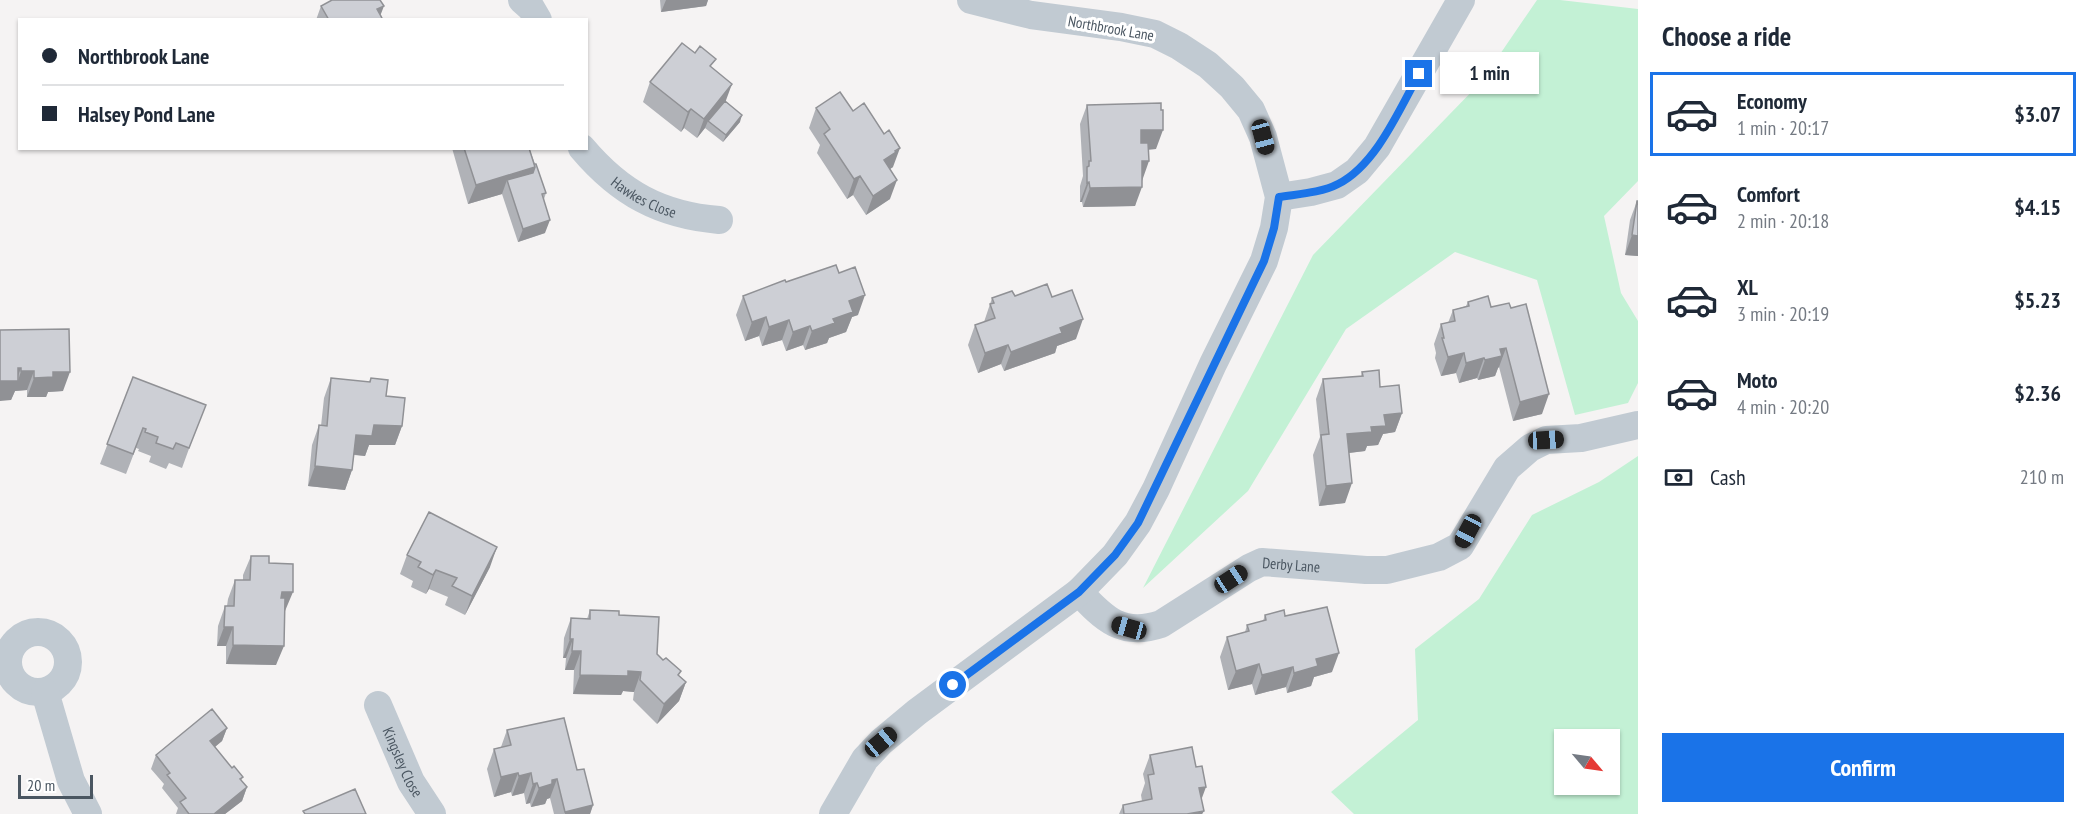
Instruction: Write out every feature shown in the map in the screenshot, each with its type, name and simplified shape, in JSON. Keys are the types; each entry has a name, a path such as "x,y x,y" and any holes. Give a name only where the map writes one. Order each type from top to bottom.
{"street":[{"path":"522,0 531,8 537,18"},
{"name":"Northbrook Lane","path":"833,814 865,759 881,742 917,712 1079,592 1115,555 1138,523 1156,489 1213,364 1264,261 1274,228 1279,197 1263,137 1251,110 1232,87 1208,65 1155,34 1031,15 971,0"},
{"path":"1279,197 1337,185 1357,171 1377,147 1461,0"},
{"name":"Hawkes Close","path":"584,150 606,174 645,202 692,218 719,220"},
{"name":"Derby Lane","path":"1079,592 1100,615 1114,624 1145,629 1161,624 1262,562 1387,570 1439,557 1460,546 1507,468 1530,448 1546,440 1581,438 1638,425"},
{"path":"45,692 71,781 88,814"},
{"name":"Kingsley Close","path":"378,705 411,783 432,814"}],"green space":[{"path":"1537,0 1560,0 1638,9 1638,181 1604,216 1621,293 1638,321 1638,383 1628,403 1575,415 1537,280 1455,252 1346,329 1248,491 1143,588 1313,255 1481,82"},
{"path":"1638,456 1638,814 1354,814 1331,792 1418,720 1415,649 1479,599 1532,515 1599,482"}],"building":[{"path":"332,0 380,0 384,6 377,9 382,18 328,18 321,6"},
{"path":"682,43 695,53 700,46 716,59 710,66 732,84 704,119 691,109 688,112 650,82"},
{"path":"840,92 853,111 864,103 884,134 889,130 900,148 884,160 897,180 873,196 860,176 854,179 824,134 830,129 816,108"},
{"path":"725,101 742,115 726,135 708,121"},
{"path":"1161,103 1163,130 1141,130 1141,143 1148,143 1149,161 1142,161 1142,187 1090,188 1089,182 1087,183 1087,167 1091,161 1087,105"},
{"path":"465,150 530,150 535,167 476,185"},
{"path":"534,164 536,164 546,193 542,194 550,220 523,229 507,180 533,173"},
{"path":"1638,201 1638,236 1632,235"},
{"path":"836,265 839,273 855,267 865,295 849,301 853,312 833,319 835,323 812,331 810,326 793,332 789,320 769,327 766,317 752,322 743,296 785,280 786,282"},
{"path":"1047,284 1052,297 1072,290 1083,319 1060,328 1062,333 1011,352 1008,345 985,353 975,325 995,318 990,304 994,303 992,298 1012,291 1015,296"},
{"path":"1488,296 1491,307 1509,303 1511,308 1526,304 1549,394 1520,402 1506,348 1500,349 1502,356 1466,363 1464,353 1448,357 1442,338 1444,338 1441,324 1455,321 1453,310 1469,306 1468,302"},
{"path":"69,329 70,372 53,372 53,377 34,378 34,371 21,371 21,368 18,368 18,381 0,381 0,330"},
{"path":"1379,370 1380,387 1399,385 1402,413 1384,415 1386,426 1371,427 1372,432 1347,434 1352,483 1326,486 1321,435 1329,434 1323,379 1363,376 1362,372"},
{"path":"133,377 206,405 189,448 176,443 173,449 156,443 158,437 145,432 146,429 143,428 133,454 107,444"},
{"path":"331,378 370,382 371,378 388,380 386,396 405,398 402,426 374,425 372,436 356,435 352,470 315,466 319,425 327,426"},
{"path":"429,512 497,547 472,596 452,586 457,578 436,570 433,575 418,567 421,562 407,555"},
{"path":"251,556 269,556 269,563 293,564 293,592 282,592 281,598 285,598 284,646 233,645 233,627 224,627 225,606 234,606 235,580 250,580"},
{"path":"1327,607 1339,653 1316,659 1318,666 1294,673 1293,667 1262,675 1259,664 1236,671 1227,637 1249,631 1247,625 1266,620 1265,615 1284,610 1285,616"},
{"path":"590,610 619,611 619,615 659,617 657,654 663,660 666,658 681,671 678,675 686,682 664,704 640,680 641,672 628,671 628,676 580,675 581,651 572,651 571,618 590,619"},
{"path":"212,709 227,728 210,741 232,768 234,766 243,777 240,779 247,787 214,814 189,814 180,802 186,798 167,775 170,773 156,755"},
{"path":"564,718 577,770 584,769 593,805 565,812 557,779 552,780 552,784 539,788 537,783 533,784 531,773 501,777 494,749 511,745 507,730"},
{"path":"1192,747 1196,767 1202,766 1206,787 1199,788 1204,811 1187,814 1124,814 1123,805 1152,799 1148,775 1154,774 1150,755"},
{"path":"355,789 366,814 305,814 303,811"}],"route":[{"path":"953,685 1079,592 1115,555 1138,523 1156,489 1213,364 1264,261 1274,228 1279,197 1337,185 1357,171 1377,147 1419,74"}]}
